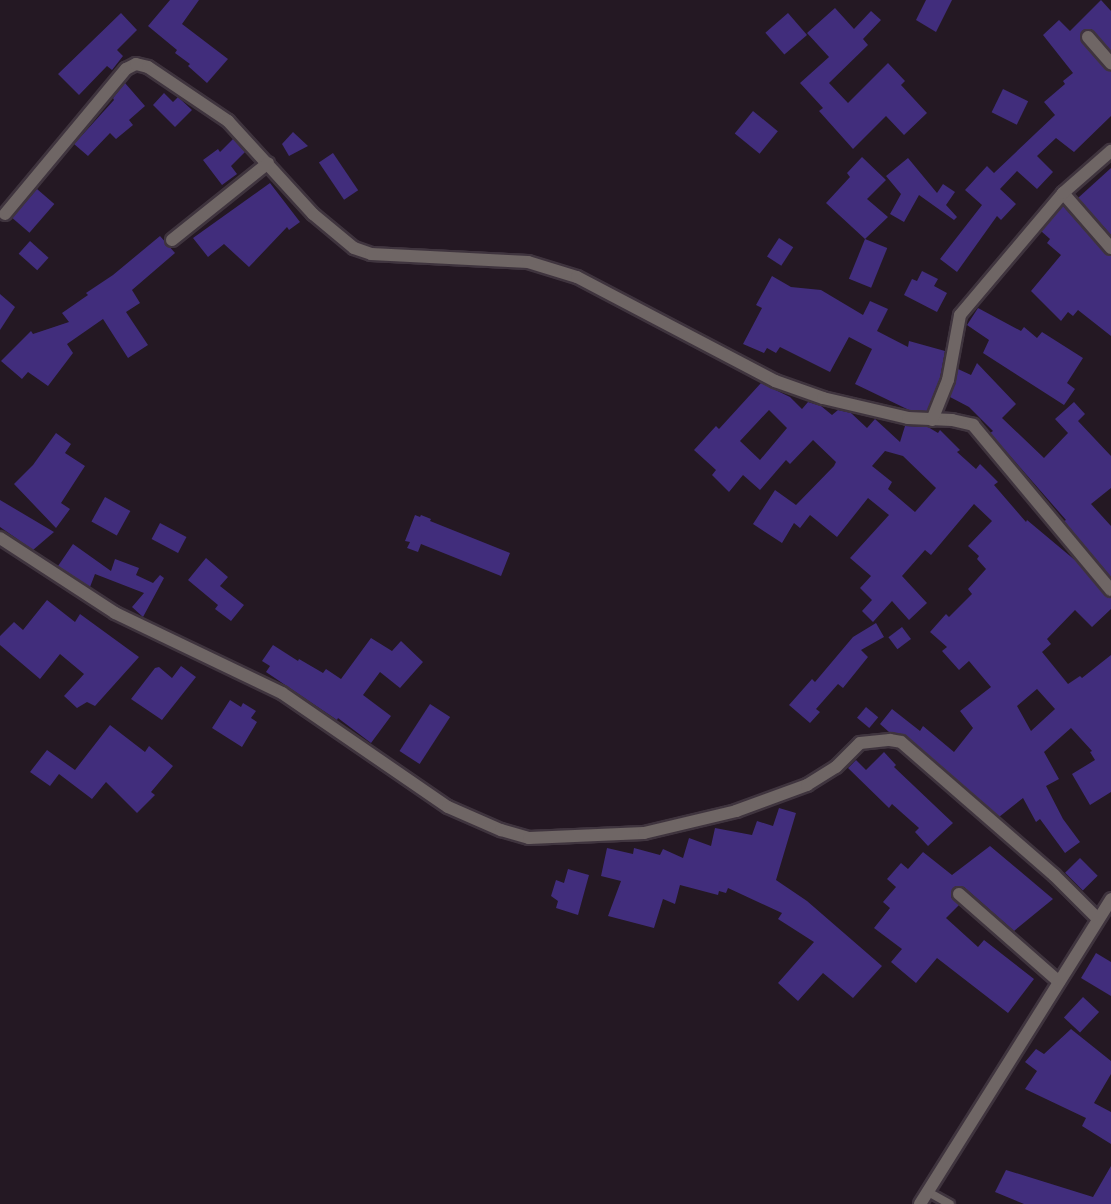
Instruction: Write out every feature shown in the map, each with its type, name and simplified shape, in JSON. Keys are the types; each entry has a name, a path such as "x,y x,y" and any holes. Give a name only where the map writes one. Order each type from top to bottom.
{"street":[{"path":"1088,37 1111,63"},
{"path":"5,214 126,69 136,64 148,67 228,121 313,214 354,248 371,254 528,262 567,274 775,381 823,398 908,418 952,420 973,425 1111,590"},
{"path":"932,420 948,380 960,315 1063,193 1111,151"},
{"path":"172,240 268,163"},
{"path":"1063,193 1111,248"},
{"path":"0,538 115,613 282,693 448,807 501,830 529,838 644,833 736,811 807,785 836,767 860,743 890,740 901,742 1053,876 1098,919"},
{"path":"959,894 1059,982"},
{"path":"920,1204 1111,899"}],"lane":[{"path":"928,1191 950,1204"}],"building":[{"path":"170,0 199,0 182,24 228,59 207,83 188,66 190,64 175,53 177,50 148,26"},
{"path":"926,0 952,0 936,32 916,20"},
{"path":"1101,0 1111,11 1111,51 1091,29 1083,30 1080,38 1105,68 1111,71 1111,116 1074,152 1056,138 1037,156 1053,172 1037,189 1017,171 1000,189 1016,204 1001,220 997,216 957,272 940,259 982,205 965,190 987,166 994,173 1055,115 1044,102 1065,84 1063,81 1073,73 1043,35 1059,20 1070,31"},
{"path":"835,8 854,29 871,11 881,20 863,39 868,45 829,83 848,103 888,63 905,81 901,85 927,113 904,135 886,116 853,149 819,111 823,108 800,83 829,57 807,33"},
{"path":"121,13 137,30 117,50 123,56 112,70 107,66 79,95 58,74"},
{"path":"788,13 807,35 784,55 765,33"},
{"path":"125,83 145,106 129,120 133,125 116,139 110,133 88,156 74,144 114,100 113,98"},
{"path":"1003,89 1028,101 1017,125 992,112"},
{"path":"164,93 173,102 178,97 192,110 175,127 153,105"},
{"path":"753,111 778,131 760,154 735,134"},
{"path":"293,132 308,146 289,156 282,144"},
{"path":"233,139 245,152 231,166 237,174 222,185 203,160 218,149 220,152"},
{"path":"333,153 358,190 344,200 319,163"},
{"path":"862,157 886,180 867,199 888,217 865,239 826,203 850,177 847,173"},
{"path":"908,158 937,193 943,184 955,192 946,205 957,217 954,220 919,195 904,222 890,214 901,194 886,176"},
{"path":"1111,168 1111,235 1078,198"},
{"path":"270,183 300,222 289,230 287,227 249,267 224,244 208,257 193,238"},
{"path":"37,189 54,204 29,233 12,218"},
{"path":"1063,206 1105,253 1111,256 1111,336 1078,310 1073,316 1068,312 1061,321 1031,291 1061,255 1047,243 1050,239 1041,231"},
{"path":"160,236 175,253 132,290 140,303 126,312 148,345 128,358 103,319 67,344 73,353 48,386 28,372 22,379 1,361 31,331 33,334 69,322 62,313 88,295 86,293 113,275"},
{"path":"779,238 793,247 781,266 767,256"},
{"path":"865,239 887,248 871,288 849,279"},
{"path":"30,241 49,258 37,270 19,254"},
{"path":"922,271 938,279 934,286 947,293 937,312 904,295 912,279 917,281"},
{"path":"772,276 791,287 821,290 863,315 870,301 888,309 877,331 908,347 909,341 945,351 940,378 927,411 909,410 855,384 872,349 849,337 830,372 780,347 776,353 767,348 764,353 743,344 762,308 756,305"},
{"path":"0,294 15,307 0,330"},
{"path":"978,308 1021,331 1024,327 1037,338 1042,332 1083,358 1067,383 1075,389 1064,405 983,353 989,340 967,325"},
{"path":"977,363 1016,404 1002,418 1044,458 1068,433 1055,419 1074,402 1085,414 1078,421 1111,456 1111,488 1091,504 1111,526 1111,577 1064,521 1066,520 990,433 993,431 969,407 950,397 958,369 971,375"},
{"path":"761,383 790,397 802,409 808,402 821,406 832,415 838,410 851,413 867,428 875,419 900,442 905,426 928,427 938,433 940,430 960,450 957,452 976,469 980,464 998,482 994,485 1026,522 1027,520 1076,561 1105,595 1111,598 1111,609 1092,627 1075,610 1047,639 1051,644 1042,652 1068,684 1080,676 1082,678 1111,655 1111,792 1090,805 1072,774 1095,760 1090,752 1092,751 1071,728 1044,752 1059,779 1046,786 1063,819 1080,842 1065,853 1040,819 1036,822 1023,798 999,817 906,736 889,732 880,724 892,709 920,731 923,726 954,752 973,728 960,711 991,687 969,661 959,670 942,651 947,647 930,632 946,614 949,617 972,594 968,589 986,569 977,559 979,556 968,546 992,521 974,504 931,555 925,550 902,576 927,603 909,620 892,601 873,622 862,611 872,600 860,588 871,576 850,558 889,515 868,498 837,537 810,515 800,528 794,523 782,543 753,524 775,490 796,505 836,462 813,440 790,464 786,460 760,490 743,475 729,492 712,475 716,470 694,450 716,426 719,429","holes":["769,410 787,428 760,460 740,441","885,451 903,456 936,488 915,512 888,489 892,482 872,466","1037,689 1055,709 1031,731 1017,706"]},
{"path":"56,433 71,444 65,453 85,466 61,503 70,509 56,528 14,484 33,465"},
{"path":"105,497 130,511 117,536 91,521"},
{"path":"0,500 54,532 33,550 0,527"},
{"path":"415,515 431,519 430,521 510,553 501,576 421,544 418,552 407,548 410,542 405,541"},
{"path":"160,523 186,537 178,553 152,539"},
{"path":"73,544 111,571 115,559 139,568 136,575 153,583 160,575 164,578 143,617 132,607 144,593 95,574 90,587 58,566"},
{"path":"206,558 228,577 220,586 244,605 231,621 215,609 218,605 188,580"},
{"path":"47,600 75,622 80,614 139,657 95,706 87,702 77,708 64,696 84,674 60,654 40,679 0,645 0,636 14,622 23,630"},
{"path":"876,623 884,637 861,650 868,657 843,688 838,684 816,709 820,712 810,723 789,705 812,679 815,682 853,637"},
{"path":"902,627 911,639 897,649 888,637"},
{"path":"371,638 392,651 401,641 423,662 400,688 380,672 363,695 391,716 371,743 338,718 337,720 266,672 270,666 262,661 273,645 298,661 299,659 323,673 326,669 341,679"},
{"path":"181,666 196,677 162,720 131,699 155,668 159,667 172,678"},
{"path":"230,700 241,707 243,703 256,711 251,718 257,722 242,747 212,728"},
{"path":"430,704 450,717 420,764 400,751"},
{"path":"866,707 878,717 869,728 857,718"},
{"path":"110,725 145,752 149,746 173,766 151,792 155,795 137,813 106,782 92,799 59,774 50,786 30,772 47,750 75,770"},
{"path":"884,752 896,765 894,767 953,823 928,846 915,832 919,828 892,804 889,808 848,768 856,760 866,770"},
{"path":"779,808 796,813 776,880 807,901 882,966 853,998 823,973 798,1001 778,983 814,942 778,919 782,913 728,888 726,893 719,891 718,895 680,885 675,904 663,899 654,928 608,916 621,881 601,876 607,848 633,854 634,848 660,855 663,849 683,858 689,838 711,846 715,828 752,835 757,821 773,826"},
{"path":"990,846 1053,899 1014,931 964,887 956,886 951,892 951,897 959,905 946,918 978,947 984,940 1034,979 1008,1013 937,958 916,983 891,962 902,949 874,928 890,908 883,902 896,887 887,879 901,863 908,869 923,852 952,875"},
{"path":"1080,858 1098,876 1083,891 1065,873"},
{"path":"568,869 589,875 578,915 556,908 558,901 551,896 556,880 564,883"},
{"path":"1096,953 1111,962 1111,996 1081,978"},
{"path":"1083,997 1099,1012 1080,1032 1064,1017"},
{"path":"1071,1029 1111,1061 1111,1074 1094,1103 1111,1112 1111,1144 1082,1126 1086,1118 1025,1089 1037,1071 1025,1062 1036,1049 1044,1054"},
{"path":"1111,1166 1111,1204 1024,1204 995,1192 1006,1170 1093,1197"}]}
